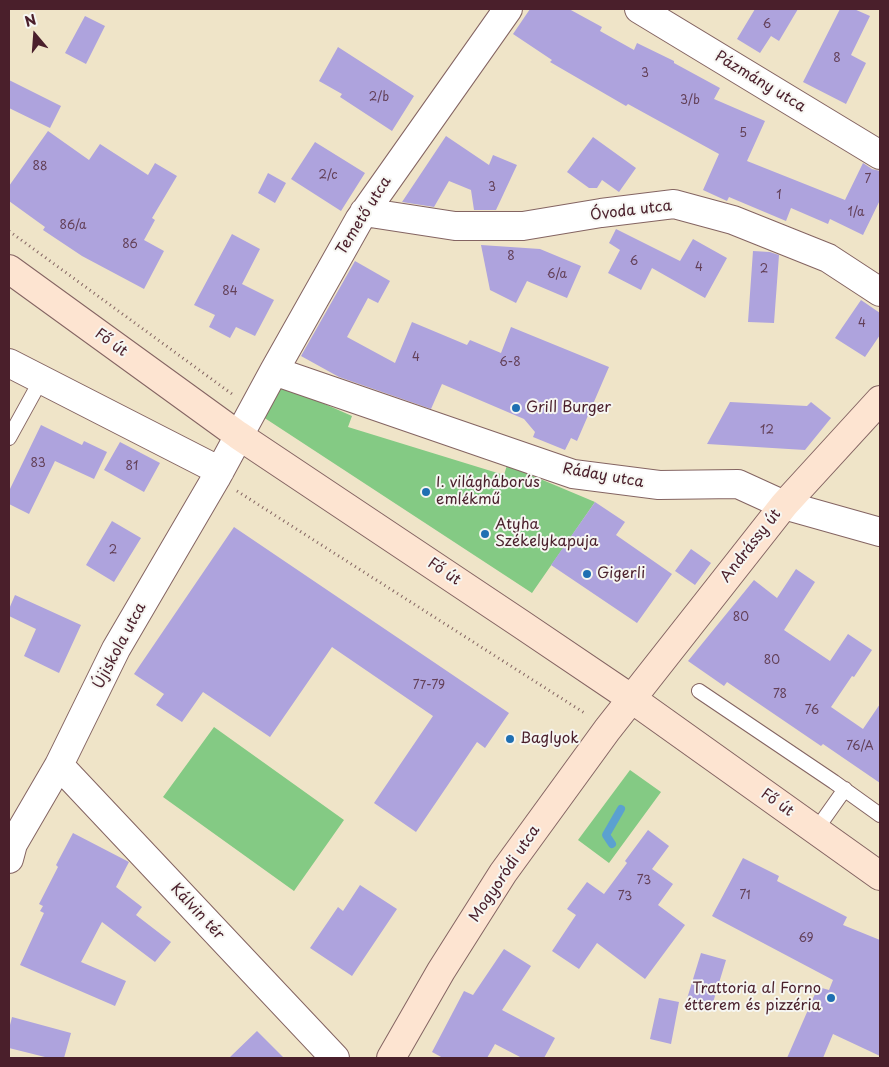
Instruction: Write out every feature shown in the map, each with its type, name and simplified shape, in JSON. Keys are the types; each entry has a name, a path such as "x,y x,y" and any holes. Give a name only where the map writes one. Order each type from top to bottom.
{"main road":[{"name":"Fő út","path":"9,269 238,435 632,700 880,876"},
{"name":"Andrássy út","path":"632,700 784,505 880,400"},
{"name":"Mogyoródi utca","path":"391,1058 441,971 503,873 607,730 632,700"}],"street":[{"name":"Temető utca","path":"238,435 364,212 508,9"},
{"name":"Pázmány utca","path":"639,9 880,155"},
{"name":"Óvoda utca","path":"364,212 455,226 523,226 601,213 674,204 733,220 828,258 880,292"},
{"path":"9,363 218,475"},
{"name":"Ráday utca","path":"274,371 573,474 659,485 738,484 784,505 880,532"},
{"name":"Újiskola utca","path":"9,858 12,844 60,765 116,649 218,475 238,435"},
{"name":"Kálvin tér","path":"60,765 335,1058"}],"lane":[{"path":"9,438 40,379"},
{"path":"699,691 845,789 880,815"},
{"path":"816,830 845,789"}],"path":[{"path":"9,231 253,409"},
{"path":"218,475 586,714 607,730"}],"green space":[{"path":"277,383 352,416 348,427 504,475 507,465 595,502 532,593 260,415"},
{"path":"214,727 344,820 294,891 163,797"},
{"path":"630,770 661,792 609,863 578,840"}],"building":[{"path":"530,9 569,9 602,27 600,31 634,50 637,43 674,61 674,63 720,88 714,99 765,121 747,161 845,200 863,163 872,169 880,171 880,200 863,235 830,219 828,224 791,208 786,221 729,197 727,201 703,190 719,154 628,104 626,106 550,62 552,60 513,34"},
{"path":"755,9 798,9 779,41 771,36 760,53 737,39"},
{"path":"840,9 854,9 870,16 851,55 866,63 846,104 803,82"},
{"path":"85,16 105,26 86,64 65,53"},
{"path":"338,47 414,96 392,131 340,97 342,94 319,81"},
{"path":"9,80 61,106 50,128 9,108"},
{"path":"48,131 89,160 100,144 148,175 155,163 177,176 152,218 155,220 144,240 164,251 144,289 82,256 43,230 45,227 9,201 9,186"},
{"path":"446,136 489,165 493,155 517,165 496,210 474,210 471,190 449,181 434,207 402,202"},
{"path":"593,137 636,168 619,192 602,180 597,188 589,188 567,172"},
{"path":"315,142 365,173 341,211 291,179"},
{"path":"268,173 286,183 275,203 258,193"},
{"path":"616,229 680,261 693,239 727,258 705,298 652,268 641,290 608,273 620,250 609,243"},
{"path":"232,234 260,249 242,284 274,300 255,336 236,327 230,338 209,327 215,315 194,305"},
{"path":"481,245 540,249 581,266 567,298 527,281 516,303 490,290"},
{"path":"753,251 770,252 779,255 774,323 748,322"},
{"path":"355,261 390,281 378,303 368,298 347,337 395,363 412,322 467,345 470,340 501,353 511,327 609,367 577,441 571,438 565,450 533,437 535,432 524,419 442,384 431,409 339,377 301,356"},
{"path":"861,300 880,313 880,335 865,357 835,338"},
{"path":"730,402 807,406 811,402 831,418 805,450 707,444"},
{"path":"41,425 82,445 84,441 107,452 94,479 55,461 29,514 9,504 9,491"},
{"path":"120,442 160,463 144,492 104,470"},
{"path":"595,502 625,522 616,535 672,574 637,623 551,565"},
{"path":"112,521 141,538 114,582 86,565"},
{"path":"234,527 509,713 485,748 477,742 416,832 374,803 433,716 332,647 270,737 203,692 182,722 156,705 164,694 134,674"},
{"path":"691,549 711,563 695,585 675,571"},
{"path":"796,569 815,582 784,630 830,661 848,634 872,650 831,707 863,729 880,704 880,783 823,744 821,746 727,682 724,686 688,661 754,580 777,598"},
{"path":"15,595 81,625 59,673 24,656 36,629 9,616 9,609"},
{"path":"648,830 669,846 652,869 673,884 658,905 685,925 645,979 597,943 579,969 552,951 576,915 567,909 587,882 604,894"},
{"path":"73,833 129,862 116,887 142,907 136,915 171,942 155,962 102,922 81,962 126,981 115,1006 20,965 44,913 40,911 43,906 39,904 58,867 56,865"},
{"path":"743,858 779,876 777,881 847,917 843,925 880,940 880,1056 833,1034 823,1058 787,1058 818,987 829,990 833,980 712,916"},
{"path":"360,885 397,909 352,976 310,948 338,907 343,911"},
{"path":"504,949 531,966 502,1010 555,1038 544,1058 522,1058 495,1044 487,1058 443,1058 432,1052 464,991 473,995"},
{"path":"701,953 726,960 711,1009 686,1002"},
{"path":"659,998 679,1002 671,1044 650,1039"},
{"path":"12,1017 71,1033 64,1058 49,1058 9,1048 9,1029"},
{"path":"257,1031 284,1058 229,1058"}],"waterway":[{"path":"612,844 606,835 621,809"}],"place":[{"name":"Grill Burger","path":"516,408"},
{"name":"I. világháborús emlékmű","path":"426,492"},
{"name":"Atyha Székelykapuja","path":"485,534"},
{"name":"Gigerli","path":"587,574"},
{"name":"Baglyok","path":"510,739"},
{"name":"Trattoria al Forno étterem és pizzéria","path":"831,998"}]}
